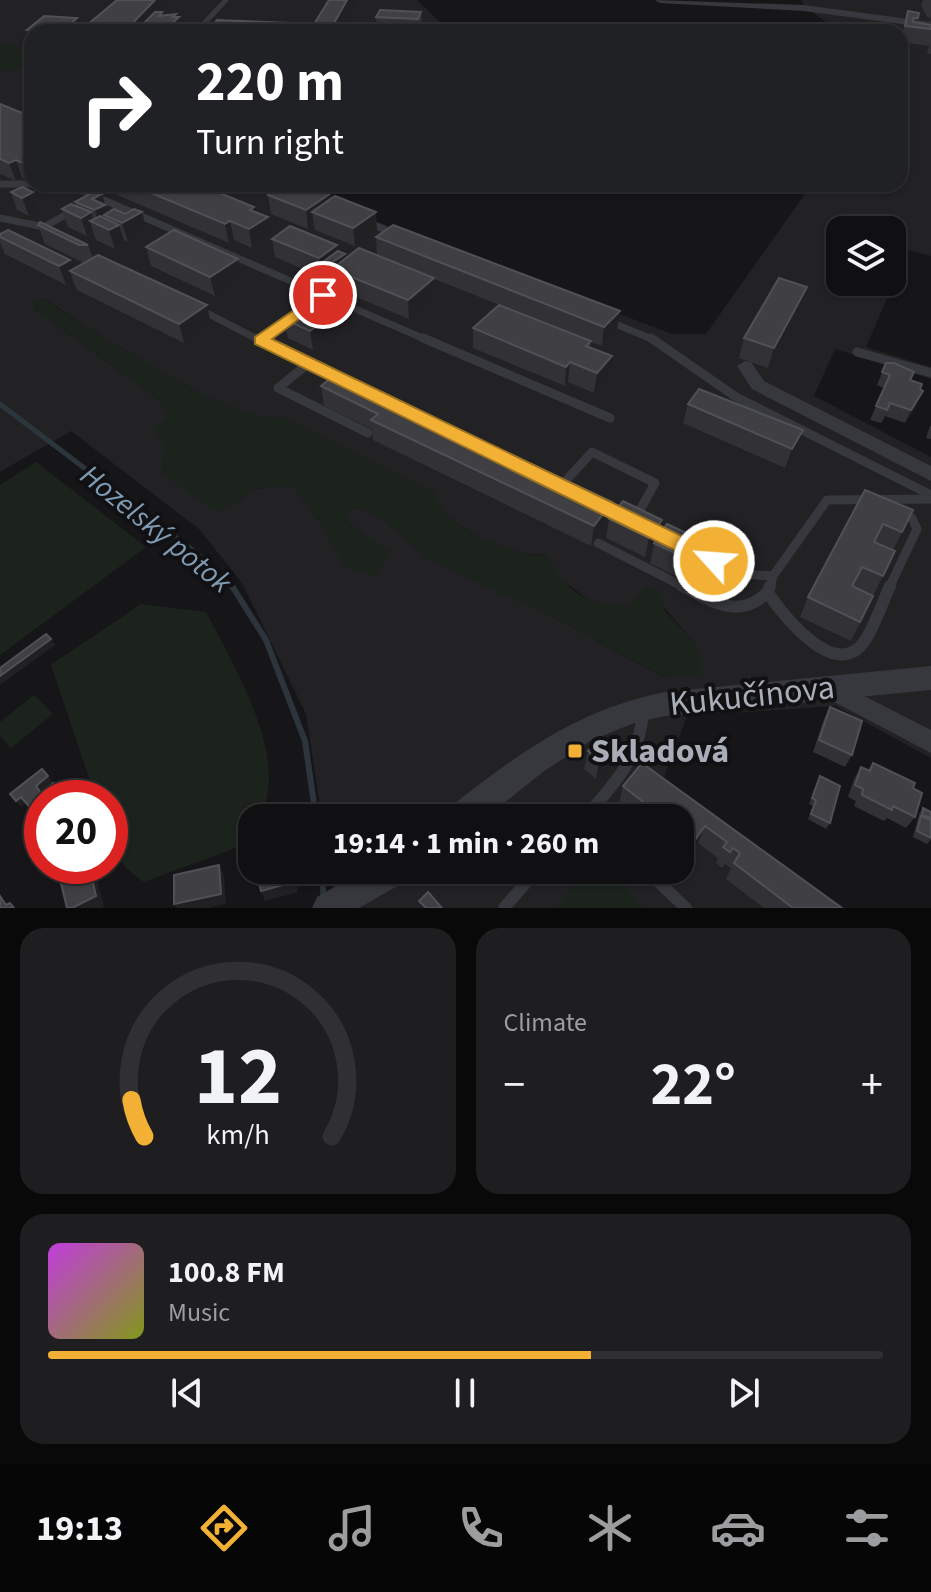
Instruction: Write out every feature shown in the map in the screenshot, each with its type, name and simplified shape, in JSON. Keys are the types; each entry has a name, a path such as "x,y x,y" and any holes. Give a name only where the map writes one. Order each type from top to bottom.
{"street":[{"path":"660,0 804,8 931,25"},
{"path":"745,366 758,385 931,474"},
{"name":"Kukučínova","path":"480,804 578,731 622,712 931,678"},
{"path":"829,688 931,742"},
{"path":"338,903 371,884"}],"lane":[{"path":"204,24 226,0"},
{"path":"0,184 24,184"},
{"path":"85,192 610,418"},
{"path":"287,192 306,196"},
{"path":"44,227 96,197"},
{"path":"0,218 44,227 55,238"},
{"path":"361,219 401,237"},
{"path":"260,340 323,295"},
{"path":"194,307 351,384"},
{"path":"596,316 652,338 736,397 931,497"},
{"path":"857,352 931,373"},
{"path":"309,363 278,388 368,433"},
{"path":"561,486 592,452 655,483 634,522"},
{"path":"547,480 573,492"},
{"path":"598,543 724,607 749,606 768,593 773,576 827,500 931,497"},
{"path":"768,593 787,621 815,644 837,654 853,653 863,644 917,529 912,518 889,499"},
{"path":"622,516 647,528"},
{"path":"701,554 741,574 773,576"},
{"path":"597,804 628,766 642,733 643,708"},
{"path":"504,908 525,884"},
{"path":"661,884 686,908"}],"shaded area":[{"path":"0,0 417,0 442,24 24,24 24,52 0,43"},
{"path":"802,0 931,0 931,256 908,250 906,255 906,216 826,216 826,296 888,296 866,347 931,367 931,379 835,349 814,396 931,457 931,758 835,706 687,716 664,777 647,775 686,804 320,804 306,714 242,583 199,529 71,431 0,472 0,71 24,68 24,192 323,192 378,222 672,334 706,334 806,192 908,192 908,24 829,24 804,6","holes":["46,299 87,328 206,397 257,416 287,418 432,491 446,516 482,540 524,554 548,555 558,577 593,603 627,607 647,588 693,641 665,678 555,618 427,558 379,516 352,507 346,522 364,534 318,520 293,485 256,489 228,508 162,473 167,418 161,401 34,309"]},
{"path":"0,43 24,52 24,68 0,71"},
{"path":"45,299 87,328 206,397 257,416 287,418 433,491 446,516 482,540 524,554 548,555 562,579 588,599 626,607 647,588 660,590 664,610 693,641 704,664 698,675 666,678 555,618 427,558 379,516 353,507 346,522 390,552 375,577 343,565 318,520 293,485 256,489 228,508 215,512 162,473 163,443 152,428 167,418 161,401 34,309 33,300"},
{"path":"36,462 146,547 0,655 0,485"},
{"path":"141,604 206,612 255,714 269,770 264,804 238,804 238,847 144,882 131,872 128,869 128,780 90,780 51,665"},
{"path":"34,695 53,714 11,748 0,736 0,722"},
{"path":"694,810 828,908 335,908 332,884 694,884"},
{"path":"572,884 622,884 643,908 556,908"}],"building":[{"path":"117,0 155,0 132,24 88,24"},
{"path":"329,0 347,0 334,24 314,24"},
{"path":"380,10 421,12 418,19 376,17"},
{"path":"908,11 919,13 913,22 931,25 931,29 908,26 905,24"},
{"path":"155,12 162,12 159,16 176,14 173,17 179,17 171,24 143,24"},
{"path":"44,16 77,18 70,24 34,24"},
{"path":"217,20 289,23 288,24 214,24"},
{"path":"0,104 24,114 24,163 16,160 9,163 0,159"},
{"path":"22,187 24,192 33,192 22,198 11,192"},
{"path":"97,192 102,194 92,199 105,205 94,210 75,202"},
{"path":"149,192 217,192 254,207 250,210 268,217 249,229 230,221 225,224"},
{"path":"273,192 331,193 306,210 268,195"},
{"path":"335,196 376,212 353,228 312,212"},
{"path":"71,204 91,212 81,218 62,209"},
{"path":"114,209 125,214 134,209 142,212 122,223 104,215"},
{"path":"100,216 119,225 109,230 90,221"},
{"path":"40,222 88,245 79,245 38,225"},
{"path":"393,225 620,311 604,327 376,237"},
{"path":"290,226 337,245 319,258 272,239"},
{"path":"8,230 70,260 59,266 0,237"},
{"path":"174,230 238,259 210,277 146,247"},
{"path":"359,248 434,278 408,300 332,269"},
{"path":"338,251 345,254 331,263 324,261"},
{"path":"98,255 207,305 179,324 70,271"},
{"path":"779,278 807,287 774,348 744,338"},
{"path":"499,305 591,341 586,346 612,356 597,373 570,362 566,367 473,328"},
{"path":"296,310 322,322 310,331 284,319"},
{"path":"886,363 894,363 914,372 910,380 922,384 920,389 923,391 911,410 890,403 887,410 876,406 890,375 882,372"},
{"path":"337,373 612,502 594,526 371,420 378,414 321,386"},
{"path":"699,389 803,430 792,449 688,404"},
{"path":"865,490 913,510 902,532 883,524 874,542 895,551 883,576 862,567 852,586 873,596 860,622 808,597"},
{"path":"623,501 662,520 649,538 609,519"},
{"path":"667,524 727,552 714,572 654,543"},
{"path":"46,634 51,639 0,676 0,668"},
{"path":"830,707 862,721 852,755 819,740"},
{"path":"603,737 615,748 599,762 588,751"},
{"path":"642,763 842,908 793,908 734,863 740,853 723,847 727,842 705,826 694,841 694,804 646,804 623,786"},
{"path":"873,763 915,783 913,788 922,793 915,817 862,795 863,789 855,785 861,767 870,771"},
{"path":"42,769 48,776 43,780 28,780"},
{"path":"820,776 840,786 830,823 811,814 816,800 812,798"},
{"path":"24,783 24,801 21,797 16,801 10,794"},
{"path":"923,808 931,812 931,818 922,815"},
{"path":"921,816 931,820 931,838 917,831"},
{"path":"219,865 221,894 174,904 174,875"},
{"path":"61,884 93,884 96,896 67,908"},
{"path":"259,884 287,884 261,891"},
{"path":"428,892 442,908 426,908 419,901"},
{"path":"0,896 6,905 10,903 14,908 0,908"}],"waterway":[{"name":"Hozelský potok","path":"0,404 195,552 233,588"},
{"name":"Hozelský potok","path":"232,586 266,640 305,741 314,804"},
{"name":"Hozelský potok","path":"323,884 324,908"}],"place":[{"name":"Skladová","path":"575,751"}],"route":[{"path":"323,295 260,340 714,561"}]}
